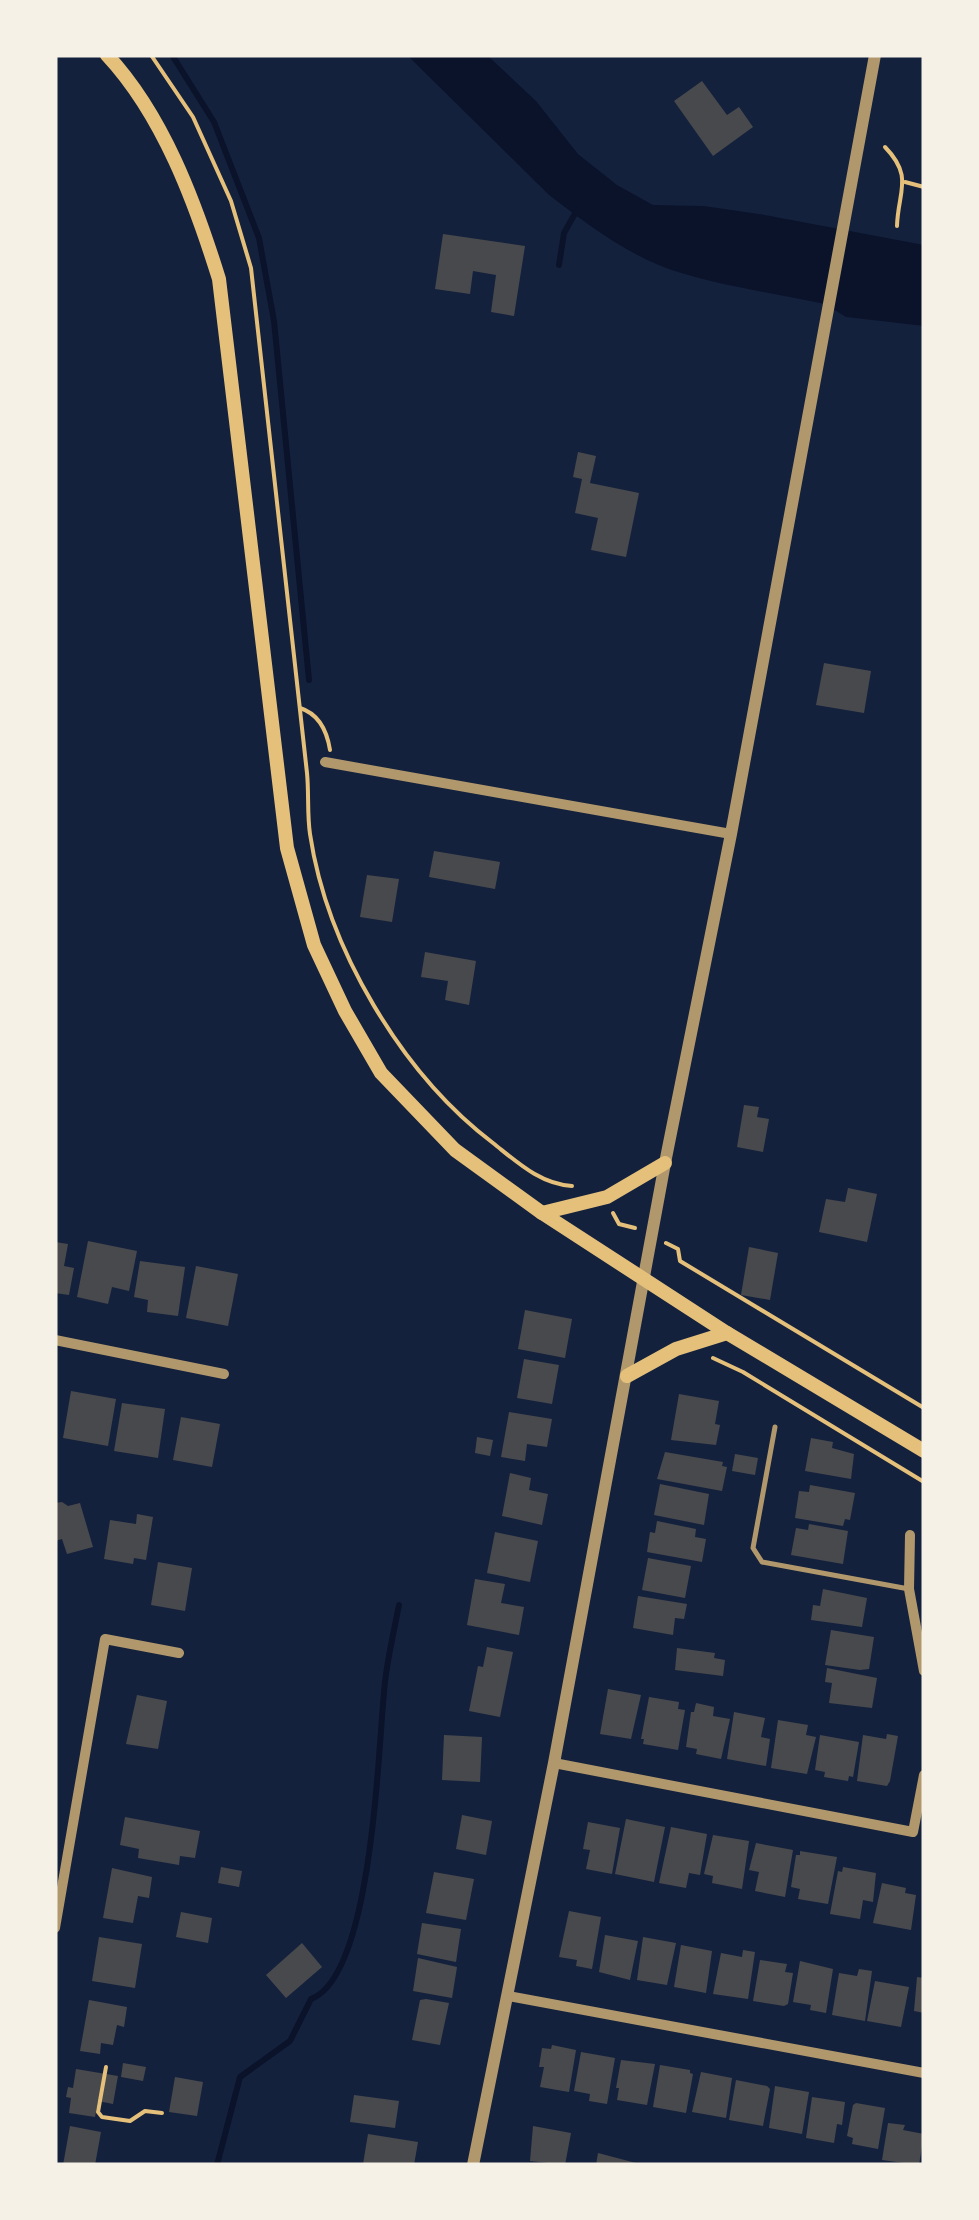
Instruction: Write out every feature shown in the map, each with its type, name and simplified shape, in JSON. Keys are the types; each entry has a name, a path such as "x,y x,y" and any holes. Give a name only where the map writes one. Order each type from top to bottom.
{"main road":[{"path":"107,55 120,68 170,149 201,220 219,279 280,808 314,945 345,1012 381,1073 455,1150 542,1214 727,1333 924,1452"},
{"path":"542,1214 606,1197 665,1163"},
{"path":"627,1376 676,1348 727,1333"}],"street":[{"path":"473,2165 554,1763 874,55"},
{"path":"328,763 730,834"},
{"path":"55,1340 224,1374"},
{"path":"910,1535 909,1589 924,1671"},
{"path":"55,1928 59,1877 105,1639 179,1653"},
{"path":"554,1763 913,1832 924,1774"},
{"path":"508,1996 924,2073"}],"lane":[{"path":"775,1427 753,1548 762,1562 909,1589"}],"path":[{"path":"151,55 193,118 231,201 251,268 310,797 309,833 329,906 353,965 392,1034 448,1107 546,1182 579,1185"},
{"path":"884,148 898,164 904,182 897,226"},
{"path":"904,182 924,187"},
{"path":"300,708 312,712 321,722 328,763"},
{"path":"612,1212 619,1225 628,1224"},
{"path":"672,1246 678,1249 680,1261 924,1408"},
{"path":"707,1355 743,1372 924,1482"},
{"path":"106,2067 98,2112 102,2117 130,2121 145,2110 162,2113"}],"water":[{"path":"407,55 487,55 536,101 578,154 617,185 653,205 704,206 765,215 924,245 924,326 846,317 825,304 699,278 628,250 549,195"}],"building":[{"path":"702,81 727,115 739,107 753,127 713,156 674,101"},
{"path":"443,234 525,246 514,316 491,312 496,275 473,271 470,294 435,289"},
{"path":"578,452 596,456 590,483 639,493 626,557 591,550 598,518 575,513 582,479 573,477"},
{"path":"824,663 871,671 864,713 816,705"},
{"path":"434,851 500,862 495,889 429,877"},
{"path":"367,875 399,879 392,922 360,917"},
{"path":"425,952 476,961 469,1005 445,1000 448,981 421,977"},
{"path":"744,1105 759,1107 757,1117 769,1119 763,1152 737,1147"},
{"path":"848,1188 877,1194 867,1242 819,1232 826,1199 845,1202"},
{"path":"88,1241 137,1251 129,1291 112,1287 108,1304 77,1297"},
{"path":"55,1242 68,1244 64,1266 74,1268 69,1295 55,1293"},
{"path":"749,1247 778,1253 770,1300 741,1295"},
{"path":"140,1261 185,1267 178,1316 147,1312 148,1300 134,1297"},
{"path":"196,1266 238,1274 228,1326 186,1318"},
{"path":"525,1310 572,1319 565,1358 518,1349"},
{"path":"524,1359 559,1365 552,1404 517,1398"},
{"path":"71,1391 116,1399 108,1446 63,1438"},
{"path":"679,1394 719,1401 716,1445 671,1440"},
{"path":"122,1403 165,1409 158,1458 114,1451"},
{"path":"509,1412 552,1419 547,1447 527,1444 525,1461 501,1457"},
{"path":"181,1417 220,1424 212,1467 173,1460"},
{"path":"477,1437 493,1440 490,1456 475,1453"},
{"path":"811,1438 833,1442 832,1448 854,1454 851,1479 805,1471"},
{"path":"665,1452 723,1462 722,1466 727,1467 722,1491 657,1479"},
{"path":"735,1454 758,1458 755,1475 732,1471"},
{"path":"510,1473 531,1478 529,1490 548,1494 542,1525 502,1516"},
{"path":"660,1484 709,1494 704,1525 654,1515"},
{"path":"810,1485 855,1493 850,1520 845,1519 843,1526 795,1518 799,1491 809,1492"},
{"path":"55,1503 68,1506 80,1503 93,1547 67,1554 62,1539 55,1541"},
{"path":"137,1514 153,1517 146,1560 134,1558 133,1564 104,1559 110,1520 136,1524"},
{"path":"657,1521 696,1529 695,1537 706,1539 702,1562 647,1552 650,1532 655,1533"},
{"path":"809,1524 848,1531 843,1564 791,1555 796,1528 808,1530"},
{"path":"495,1532 538,1541 530,1582 487,1573"},
{"path":"648,1558 691,1566 685,1598 642,1590"},
{"path":"158,1562 192,1568 185,1611 151,1605"},
{"path":"475,1579 505,1584 501,1603 524,1607 519,1635 467,1625"},
{"path":"823,1589 867,1598 862,1627 811,1620 813,1605 820,1606"},
{"path":"638,1596 687,1604 684,1619 675,1618 673,1635 633,1628"},
{"path":"831,1630 874,1637 869,1669 825,1665"},
{"path":"487,1647 513,1652 500,1717 469,1711 478,1666 483,1667"},
{"path":"677,1648 715,1653 714,1658 725,1660 723,1676 675,1670"},
{"path":"827,1668 877,1678 872,1708 829,1703 832,1683 825,1682"},
{"path":"608,1689 641,1695 631,1739 600,1734"},
{"path":"137,1695 167,1701 158,1749 126,1744"},
{"path":"649,1697 679,1702 678,1709 685,1710 678,1750 643,1744"},
{"path":"696,1703 714,1707 713,1716 730,1719 721,1759 696,1754 697,1749 686,1747"},
{"path":"734,1712 765,1718 761,1737 770,1739 766,1766 727,1759"},
{"path":"778,1720 808,1725 806,1735 816,1737 807,1774 771,1768"},
{"path":"887,1734 898,1736 887,1786 857,1781 863,1735 886,1739"},
{"path":"444,1735 482,1737 480,1782 442,1780"},
{"path":"820,1735 859,1742 853,1777 849,1776 848,1781 824,1777 825,1772 815,1770"},
{"path":"462,1815 492,1821 486,1855 456,1849"},
{"path":"125,1817 200,1831 195,1858 180,1856 179,1865 138,1858 139,1849 120,1845"},
{"path":"626,1819 665,1827 654,1882 615,1874"},
{"path":"588,1822 620,1828 612,1874 586,1869 590,1850 583,1849"},
{"path":"671,1827 707,1834 700,1875 689,1873 686,1888 659,1883"},
{"path":"713,1835 749,1841 742,1889 712,1883 713,1876 704,1874"},
{"path":"756,1843 793,1850 785,1897 755,1891 759,1872 749,1870"},
{"path":"800,1851 837,1857 828,1904 798,1899 800,1889 791,1887"},
{"path":"221,1867 242,1871 239,1887 218,1883"},
{"path":"843,1867 876,1873 873,1902 863,1900 860,1919 830,1914 838,1871 842,1872"},
{"path":"112,1868 152,1877 149,1898 138,1896 133,1923 103,1918"},
{"path":"434,1872 474,1879 466,1920 426,1913"},
{"path":"882,1883 906,1888 905,1893 916,1895 911,1930 873,1923"},
{"path":"569,1911 601,1917 592,1969 576,1966 577,1960 559,1957"},
{"path":"181,1912 212,1918 208,1943 176,1937"},
{"path":"422,1923 461,1929 456,1962 417,1954"},
{"path":"605,1935 638,1941 630,1980 599,1972"},
{"path":"99,1937 142,1944 135,1988 92,1981"},
{"path":"643,1937 676,1943 667,1985 637,1980"},
{"path":"302,1943 322,1967 286,1998 266,1975"},
{"path":"681,1945 712,1951 706,1993 674,1987"},
{"path":"743,1950 755,1952 748,1999 713,1994 721,1953 742,1957"},
{"path":"418,1958 457,1967 452,1998 413,1991"},
{"path":"760,1960 787,1964 785,1972 793,1973 788,2004 753,2001"},
{"path":"800,1961 833,1969 826,2013 793,2002"},
{"path":"859,1969 872,1971 865,2021 832,2015 839,1973 857,1976"},
{"path":"917,1977 924,1978 924,2013 914,2011"},
{"path":"875,1981 909,1987 901,2027 867,2021"},
{"path":"89,2000 127,2007 124,2027 117,2025 113,2045 101,2043 100,2054 80,2051"},
{"path":"420,2000 449,2003 440,2045 412,2040"},
{"path":"552,2045 576,2050 569,2092 540,2087 542,2048 551,2049"},
{"path":"581,2052 615,2058 607,2104 589,2101 590,2094 574,2091"},
{"path":"621,2060 655,2064 647,2105 617,2100"},
{"path":"123,2063 146,2067 143,2081 121,2077"},
{"path":"660,2065 690,2070 693,2074 686,2113 653,2107"},
{"path":"76,2069 118,2076 113,2104 98,2101 95,2117 69,2113 71,2098 66,2097 68,2087 73,2088"},
{"path":"701,2072 732,2078 726,2118 692,2112"},
{"path":"175,2077 203,2082 197,2116 169,2112"},
{"path":"736,2080 770,2089 763,2126 729,2120"},
{"path":"775,2086 809,2092 802,2134 769,2128"},
{"path":"354,2095 399,2101 395,2128 350,2122"},
{"path":"812,2097 845,2102 842,2125 837,2124 834,2143 806,2138"},
{"path":"856,2103 885,2108 878,2149 852,2144 853,2138 847,2136"},
{"path":"888,2123 905,2125 903,2130 924,2134 919,2165 882,2160"},
{"path":"70,2126 101,2132 95,2165 63,2165"},
{"path":"533,2126 571,2133 565,2165 530,2161"},
{"path":"368,2134 418,2142 414,2165 363,2164"},
{"path":"598,2153 636,2163 636,2165 596,2165"}],"waterway":[{"path":"172,55 214,122 259,238 274,321 309,680"},
{"path":"559,265 564,233 577,210"},
{"path":"217,2165 240,2077 290,2041 311,1999 332,1981 348,1948 369,1854 385,1682 399,1605"}]}
